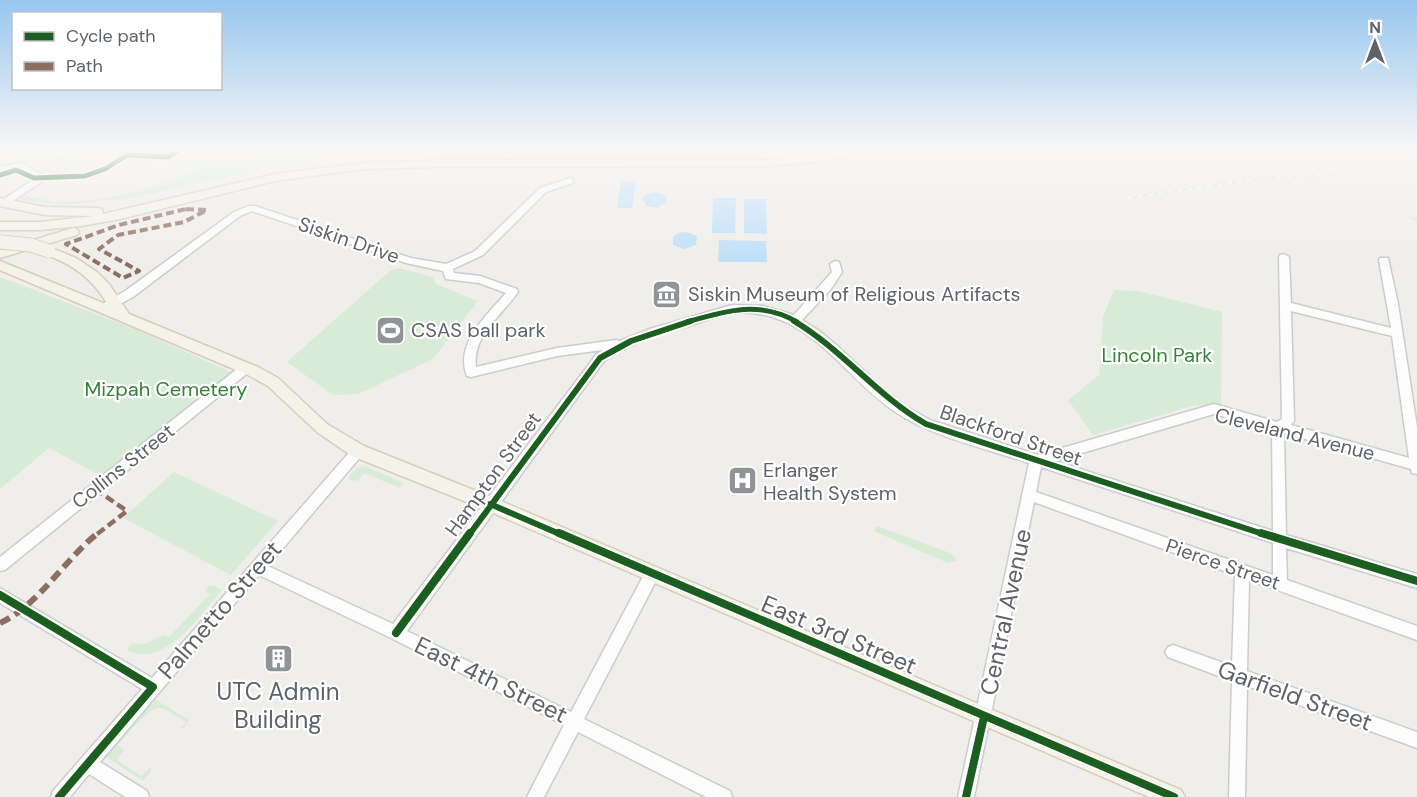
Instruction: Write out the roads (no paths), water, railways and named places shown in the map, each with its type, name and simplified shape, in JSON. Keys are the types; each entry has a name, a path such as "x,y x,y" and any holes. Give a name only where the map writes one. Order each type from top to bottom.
{"main road":[{"path":"0,218 45,219 112,212 211,187"},
{"path":"0,226 84,223 157,208 239,187"},
{"path":"2,202 51,212 112,212"},
{"path":"2,257 157,208"},
{"name":"East 3rd Street","path":"2,257 31,245 72,261 90,273 104,287 109,307"},
{"name":"East 3rd Street","path":"2,257 130,319 246,368 273,382 322,428 358,451 490,504 1174,797"}],"street":[{"path":"2,202 27,187"},
{"path":"447,268 478,253 543,190 551,187"},
{"name":"Siskin Drive","path":"109,307 237,214 252,208 410,261 447,268 450,276 458,279 480,280 513,291 472,342 468,360 471,373 557,352 624,343"},
{"path":"1280,584 1278,427 1288,422 1287,306 1284,257"},
{"path":"1384,260 1393,304 1417,467"},
{"path":"795,321 837,272 835,264"},
{"path":"1287,306 1396,333"},
{"name":"Blackford Street","path":"624,343 731,309 769,311 819,334 879,393 909,416 1036,461 1417,581"},
{"name":"Hampton Street","path":"396,633 596,362 624,343"},
{"name":"Collins Street","path":"0,566 246,368"},
{"name":"Cleveland Avenue","path":"1036,461 1214,409 1417,467"},
{"name":"Palmetto Street","path":"59,797 358,451"},
{"name":"Central Avenue","path":"966,797 1036,461"},
{"name":"Pierce Street","path":"1030,495 1417,633"},
{"name":"East 4th Street","path":"256,567 396,633 724,797"},
{"path":"1237,797 1242,571"},
{"path":"536,797 652,574"},
{"path":"0,595 153,687"},
{"name":"Garfield Street","path":"1173,652 1417,740"},
{"path":"88,764 141,797"}],"water":[{"path":"620,187 635,187 632,208 617,208"},
{"path":"655,192 666,195 667,202 658,208 646,206 642,198"},
{"path":"713,198 736,198 735,233 712,233"},
{"path":"744,199 766,199 767,234 744,233"},
{"path":"687,232 697,236 696,245 684,249 673,245 673,237 678,233"},
{"path":"719,240 766,241 767,262 718,262"}],"railway":[{"path":"1128,198 1201,187"},
{"path":"1408,222 1417,218"}],"place":[{"name":"Siskin Museum of Religious Artifacts","path":"667,294"},
{"name":"CSAS ball park","path":"390,330"},
{"name":"Erlanger Health System","path":"742,481"},
{"name":"UTC Admin Building","path":"278,659"}],"park label":[{"name":"Lincoln Park","path":"1157,355"},
{"name":"Mizpah Cemetery","path":"166,389"}]}
